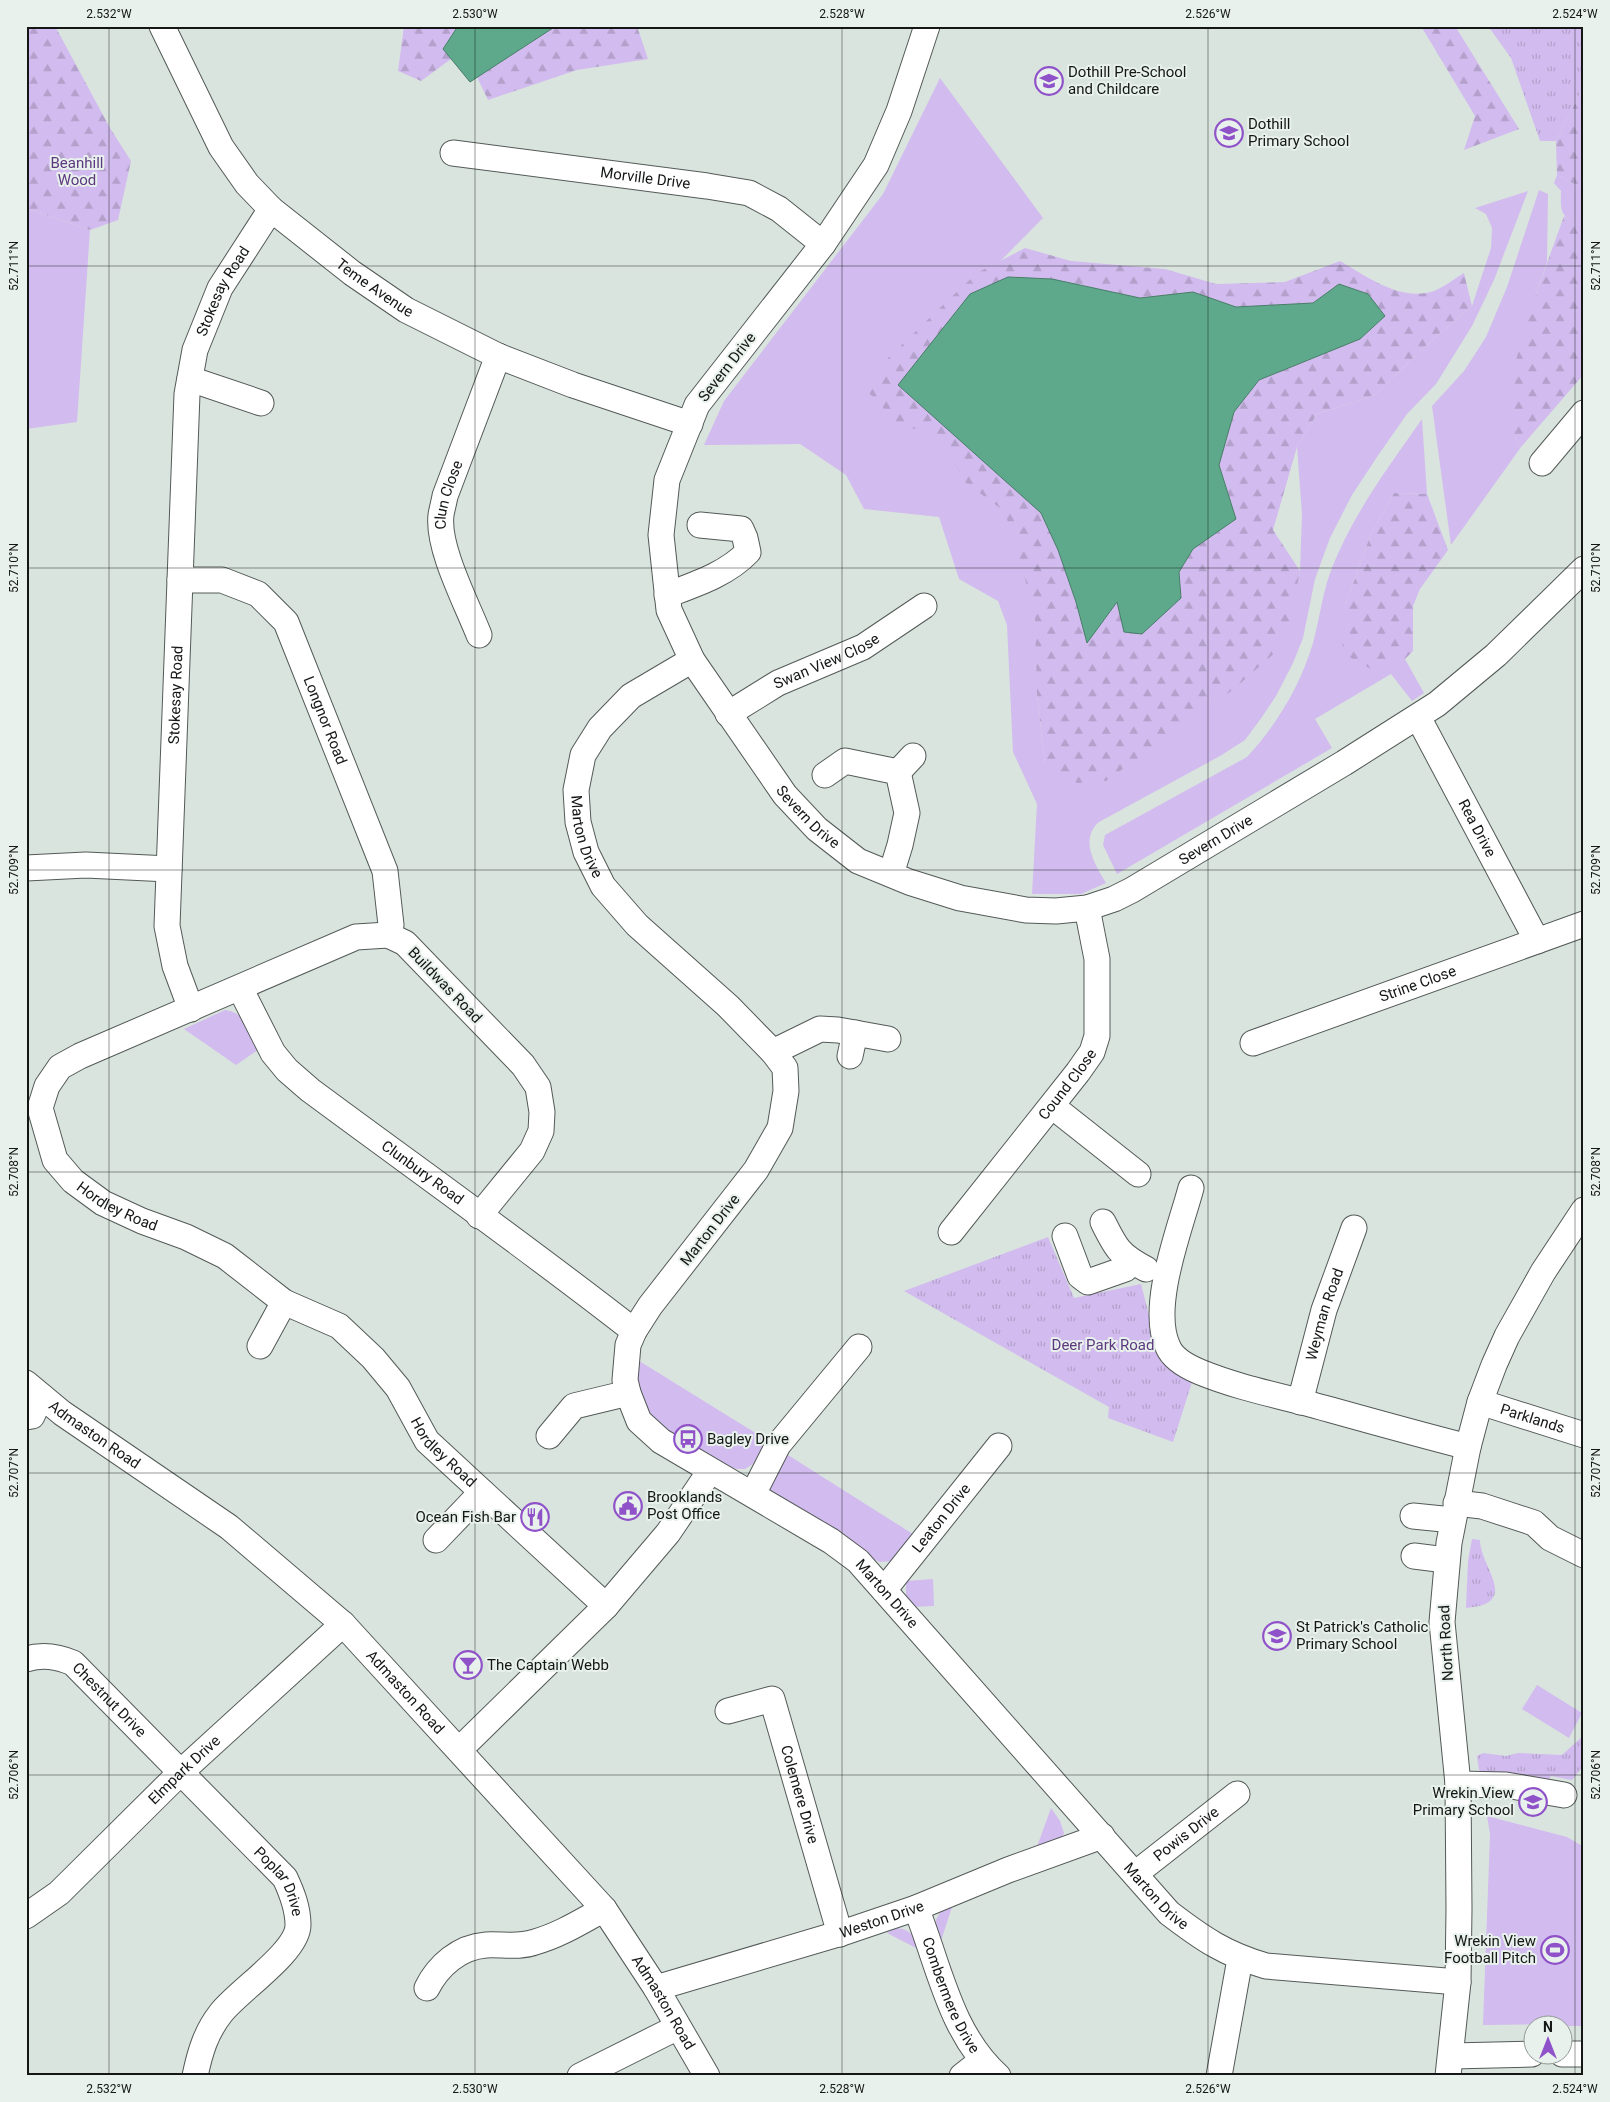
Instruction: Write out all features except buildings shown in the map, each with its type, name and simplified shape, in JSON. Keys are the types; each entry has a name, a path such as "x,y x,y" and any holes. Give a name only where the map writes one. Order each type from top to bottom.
{"street":[{"name":"Teme Avenue","path":"162,26 221,147 247,184 270,209 352,273 406,310 498,356 573,385 690,424"},
{"name":"Severn Drive","path":"927,26 899,111 876,165 823,244 697,405 667,480 661,535 669,610 692,660 728,714 785,795 817,829 858,860 891,874 960,898 1016,908 1056,911 1086,908 1114,899 1132,890 1437,704 1496,655 1583,573"},
{"name":"Morville Drive","path":"453,153 749,193 779,209 823,244"},
{"name":"Stokesay Road","path":"191,1009 175,966 167,926 187,394 195,350 220,288 270,209"},
{"name":"Clun Close","path":"480,635 452,568 442,536 441,516 445,496 498,356"},
{"path":"190,379 261,403"},
{"path":"1542,463 1584,412"},
{"path":"667,595 699,583 736,565 748,552 741,529 700,525"},
{"name":"Longnor Road","path":"180,580 222,580 231,583 258,594 286,622 386,871 391,925 388,935"},
{"name":"Swan View Close","path":"728,714 778,683 863,647 924,606"},
{"name":"Marton Drive","path":"692,660 631,696 600,728 583,755 576,790 578,822 586,852 603,886 637,925 728,1006 774,1052 785,1068 786,1091 780,1128 756,1170 650,1306 634,1331 628,1345 625,1380 628,1393 640,1421 661,1441 710,1471 753,1494 838,1546 858,1561 1169,1913 1202,1939 1240,1959 1266,1966 1458,1982"},
{"name":"Rea Drive","path":"1418,717 1537,941"},
{"path":"825,775 845,761 905,764 907,813 891,874"},
{"path":"26,868 86,865 169,869"},
{"name":"Cound Close","path":"951,1232 1052,1106 1092,1052 1097,1036 1097,959 1086,908"},
{"name":"Strine Close","path":"1253,1043 1584,924"},
{"path":"191,1009 356,937 388,935"},
{"name":"Buildwas Road","path":"388,935 405,943 412,950 524,1065 538,1088 542,1112 541,1131 532,1151 479,1216"},
{"name":"Clunbury Road","path":"240,988 274,1053 287,1070 310,1090 479,1216 550,1266 634,1331"},
{"name":"Hordley Road","path":"191,1009 80,1056 60,1067 33,1107 55,1160 73,1181 103,1203 142,1221 186,1237 224,1256 284,1302 339,1326 373,1358 398,1388 427,1441 606,1606"},
{"path":"774,1052 820,1029 853,1044 888,1039"},
{"path":"1052,1106 1138,1174"},
{"path":"1191,1188 1166,1279 1162,1304 1161,1321 1168,1348 1178,1360 1200,1372 1300,1402 1468,1447"},
{"name":"North Road","path":"1450,2066 1458,1982 1459,1909 1458,1784 1442,1622 1446,1560 1468,1447 1480,1402 1507,1336 1543,1272 1584,1210"},
{"path":"1103,1222 1116,1248 1133,1262 1166,1279"},
{"name":"Weyman Road","path":"1300,1402 1324,1310 1354,1228"},
{"path":"1065,1236 1080,1276 1088,1282 1125,1269 1133,1262"},
{"path":"260,1346 284,1302"},
{"path":"753,1494 778,1445 859,1347"},
{"path":"26,1417 32,1416 34,1389"},
{"name":"Admaston Road","path":"34,1389 70,1418 229,1527 343,1624 604,1909 656,1988 707,2076"},
{"path":"549,1436 574,1406 628,1393"},
{"name":"Parklands","path":"1480,1402 1584,1435"},
{"name":"Leaton Drive","path":"884,1590 999,1446"},
{"path":"459,1750 606,1606 668,1534 710,1471"},
{"path":"436,1540 482,1492"},
{"path":"1414,1516 1482,1506 1534,1523 1550,1538 1584,1555"},
{"path":"1414,1556 1446,1560"},
{"name":"Elmpark Drive","path":"26,1916 59,1893 181,1772 343,1624"},
{"name":"Chestnut Drive","path":"26,1659 44,1655 60,1657 73,1663 181,1772"},
{"name":"Colemere Drive","path":"728,1711 772,1700 840,1934"},
{"name":"Poplar Drive","path":"181,1772 285,1878 296,1901 298,1927 290,1948 222,2011 211,2026 202,2046 195,2076"},
{"path":"1458,1784 1506,1785 1564,1795"},
{"name":"Powis Drive","path":"1135,1874 1237,1794"},
{"name":"Weston Drive","path":"656,1988 840,1934 916,1908 1008,1870 1102,1836"},
{"name":"Combermere Drive","path":"916,1908 944,1989 980,2071"},
{"path":"427,1988 432,1977 448,1960 468,1949 485,1945 508,1946 533,1943 556,1934 604,1909"},
{"path":"1218,2076 1240,1959"},
{"path":"580,2076 678,2027"},
{"path":"1450,2066 1522,2055"}],"green space":[{"name":"Beanhill Wood","path":"26,26 55,26 110,128 131,161 118,220 90,230 26,208"},
{"path":"404,26 458,26 443,49 451,59 421,81 398,71"},
{"path":"556,26 637,26 648,59 577,70 488,100 477,77"},
{"path":"1421,26 1455,26 1519,129 1464,150 1475,116"},
{"path":"1488,26 1584,26 1584,85 1556,141 1540,141 1511,58"},
{"path":"940,78 1043,218 880,383 1036,523 1037,694 1045,765 1295,594 1300,571 1302,514 1297,447 1317,414 1375,395 1434,338 1472,306 1491,248 1492,228 1486,214 1475,208 1528,191 1494,280 1472,326 1436,384 1407,414 1379,454 1352,495 1330,538 1315,579 1303,638 1276,696 1245,740 1220,756 1099,822 1090,836 1090,844 1097,868 1106,883 1081,894 1032,894 1037,804 1013,752 1007,625 998,601 959,579 939,517 864,509 846,475 800,444 704,445 724,401 883,194"},
{"path":"1584,85 1584,189 1557,175 1556,141"},
{"path":"1557,175 1584,189 1584,227 1571,220 1562,211 1561,191 1554,183"},
{"path":"1539,190 1548,194 1547,262 1531,315 1514,436 1521,447 1451,545 1432,406 1464,371 1486,337 1507,287"},
{"path":"26,208 90,230 77,422 26,429"},
{"path":"1564,216 1584,227 1584,374 1521,447 1514,436 1511,376 1537,291"},
{"path":"1025,248 1071,261 1165,269 1216,284 1285,282 1340,261 1397,291 1421,294 1434,291 1464,273 1472,306 1434,338 1375,395 1317,414 1297,447 1273,530 1300,571 1290,623 1278,650 1234,689 1106,781 1077,783 1045,765 1037,694 1035,619 1017,547 1004,511 965,482 951,456 931,434 898,424 869,393 886,360 977,273","holes":["1008,277 1051,279 1140,298 1193,292 1236,307 1313,303 1340,284 1368,294 1385,316 1360,339 1259,380 1234,412 1219,465 1236,519 1193,549 1179,572 1181,598 1117,602 1087,643 1076,602 1058,550 1041,513"]},
{"path":"1422,419 1427,494 1394,493 1370,536 1346,604 1378,672 1405,659 1424,693 1412,701 1391,674 1315,719 1332,748 1117,874 1103,845 1105,835 1247,757 1269,731 1295,689 1308,659 1324,592 1347,534 1370,494"},
{"path":"1394,493 1427,494 1448,550 1420,589 1413,606 1413,651 1405,659 1378,673 1342,653 1346,604 1370,536"},
{"path":"225,1010 243,1019 258,1050 236,1065 184,1029"},
{"name":"Deer Park Road","path":"1048,1237 1074,1298 1141,1284 1161,1362 1193,1379 1173,1442 1108,1418 1109,1407 904,1291"},
{"path":"636,1359 767,1440 753,1464 745,1469 726,1466 658,1428 636,1392"},
{"path":"780,1450 916,1536 895,1561 880,1562 869,1557 773,1495 769,1489"},
{"path":"1472,1539 1480,1540 1482,1551 1494,1583 1495,1592 1492,1599 1483,1605 1466,1608 1468,1561"},
{"path":"933,1579 934,1606 911,1607 906,1597 906,1581"},
{"path":"1537,1685 1582,1713 1569,1738 1522,1709"},
{"path":"1584,1735 1584,1765 1572,1780 1551,1776 1546,1786 1488,1775 1479,1770 1477,1756 1483,1753 1506,1756 1518,1753 1562,1755"},
{"path":"1051,1808 1060,1821 1064,1833 1060,1842 1035,1852"},
{"path":"1487,1816 1567,1837 1584,1847 1584,2026 1572,2026 1572,2014 1522,2014 1522,2025 1483,2025 1490,1834"},
{"path":"952,1907 939,1947 934,1924 940,1912"},
{"path":"895,1928 900,1928 912,1934 920,1950 887,1933"}],"shaded area":[{"path":"458,26 556,26 470,82 443,49"},
{"path":"1008,277 1052,279 1140,298 1193,292 1236,307 1313,303 1339,284 1368,294 1385,316 1360,339 1259,380 1234,412 1219,465 1236,519 1193,549 1179,572 1181,598 1142,634 1124,632 1117,602 1087,643 1076,602 1058,550 1041,513 898,385 970,294"}],"place":[{"name":"Dothill Pre-School and Childcare","path":"1049,81"},
{"name":"Dothill Primary School","path":"1229,133"},
{"name":"Bagley Drive","path":"688,1439"},
{"name":"Brooklands Post Office","path":"628,1506"},
{"name":"Ocean Fish Bar","path":"535,1517"},
{"name":"St Patrick's Catholic Primary School","path":"1277,1636"},
{"name":"The Captain Webb","path":"468,1665"},
{"name":"Wrekin View Primary School","path":"1533,1802"},
{"name":"Wrekin View Football Pitch","path":"1555,1950"}]}
